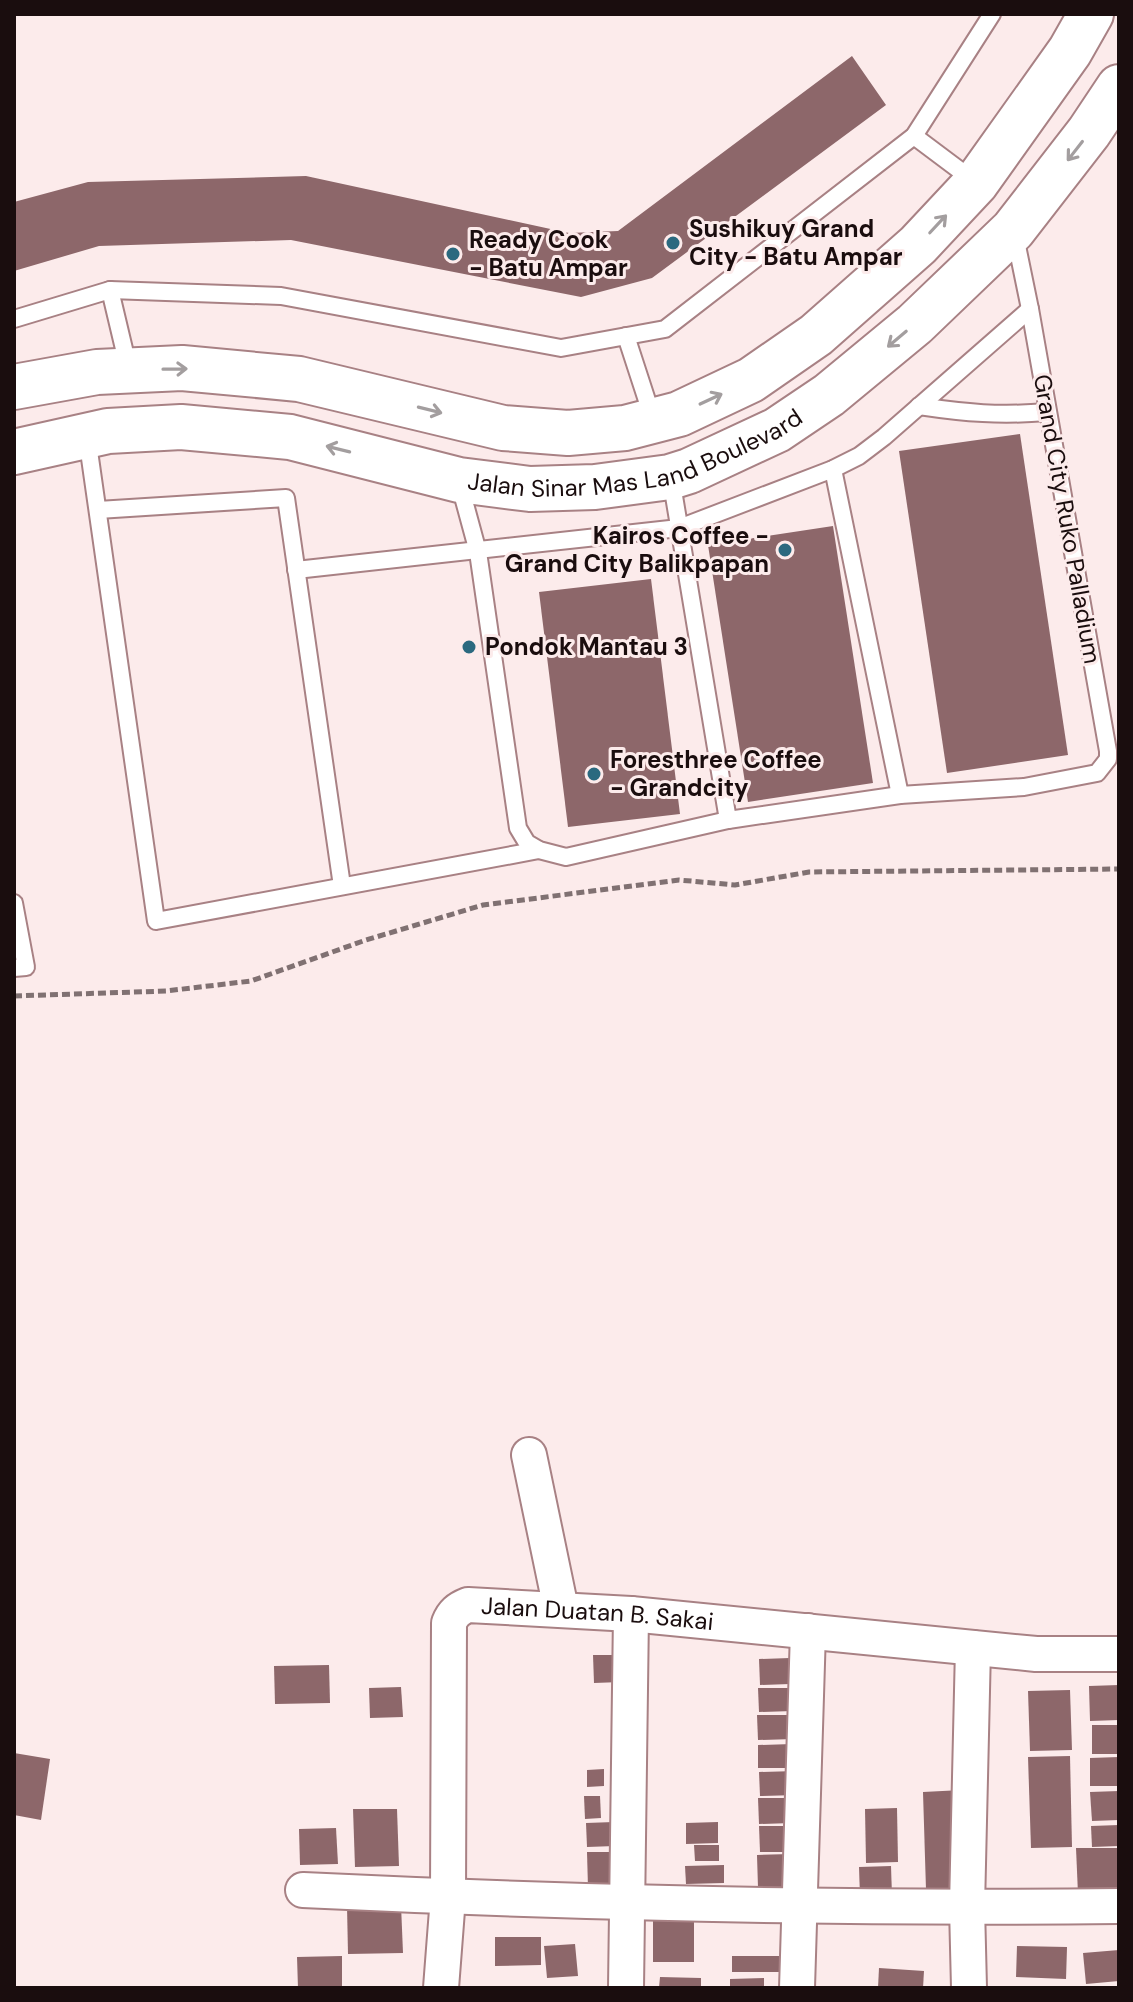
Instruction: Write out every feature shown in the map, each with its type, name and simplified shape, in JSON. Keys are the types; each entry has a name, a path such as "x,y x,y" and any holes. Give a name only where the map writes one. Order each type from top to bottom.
{"street":[{"name":"Jalan Sinar Mas Land Boulevard","path":"14,387 97,372 182,368 299,379 503,428 568,433 625,428 679,414 751,380 816,335 918,245 976,183 1070,51 1091,14"},
{"path":"1070,51 1119,84"},
{"name":"Jalan Sinar Mas Land Boulevard","path":"14,452 108,431 181,427 290,437 459,480 543,489 595,487 670,477 777,430 829,395 915,324 1013,230 1089,132 1119,84"},
{"path":"529,1455 561,1609"},
{"name":"Jalan Duatan B. Sakai","path":"441,1988 448,1897 449,1623 453,1614 468,1605 631,1614 1036,1654 1119,1654"},
{"path":"626,1988 631,1614"},
{"path":"797,1988 808,1631"},
{"path":"969,1988 967,1907 973,1648"},
{"path":"303,1890 448,1897 798,1905 1119,1906"}],"lane":[{"path":"14,319 110,290 281,296 561,348 665,329 914,136 992,14"},
{"path":"914,136 976,183"},
{"name":"Grand City Ruko Palladium","path":"98,510 156,921 539,850 566,857 728,820 900,795 1036,785 1097,773 1108,759 1030,309 1013,230"},
{"path":"110,290 129,371"},
{"path":"296,570 679,528 833,469 859,456 1030,309"},
{"path":"626,336 653,420"},
{"path":"919,406 975,415 1047,412"},
{"path":"87,435 98,510 286,498 342,886"},
{"path":"833,469 900,795"},
{"path":"670,477 728,820"},
{"path":"459,480 478,552 518,828 527,843 539,850"},
{"path":"14,903 26,967 14,968"}],"path":[{"path":"14,996 166,991 251,981 366,940 483,905 679,880 735,885 809,872 1119,869"}],"building":[{"path":"852,56 886,105 652,278 581,297 291,240 99,246 14,271 14,202 88,182 306,176 569,233 618,231"},
{"path":"1020,434 1068,755 947,773 899,451"},
{"path":"833,526 873,783 748,802 708,545"},
{"path":"651,579 680,814 568,827 539,592"},
{"path":"593,1655 620,1655 621,1682 594,1683"},
{"path":"790,1658 790,1684 760,1685 759,1659"},
{"path":"329,1665 330,1703 275,1704 274,1666"},
{"path":"1119,1685 1119,1720 1090,1721 1089,1686"},
{"path":"401,1687 403,1717 370,1718 369,1688"},
{"path":"758,1688 792,1688 793,1711 759,1712"},
{"path":"1070,1690 1072,1750 1030,1751 1028,1691"},
{"path":"757,1715 794,1715 794,1739 758,1740"},
{"path":"1092,1725 1119,1725 1119,1754 1092,1754"},
{"path":"792,1744 792,1768 758,1768 758,1745"},
{"path":"14,1753 50,1759 41,1820 14,1815"},
{"path":"1070,1756 1072,1847 1031,1848 1028,1757"},
{"path":"1119,1757 1119,1786 1090,1786 1090,1758"},
{"path":"604,1769 604,1786 587,1787 587,1770"},
{"path":"796,1771 797,1795 760,1796 759,1772"},
{"path":"962,1790 964,1889 926,1890 923,1792"},
{"path":"1119,1791 1119,1820 1092,1821 1090,1792"},
{"path":"584,1796 600,1796 601,1818 585,1819"},
{"path":"758,1798 791,1798 792,1823 759,1824"},
{"path":"897,1808 898,1862 866,1863 865,1809"},
{"path":"353,1809 397,1809 399,1866 355,1867"},
{"path":"614,1822 615,1846 587,1847 586,1823"},
{"path":"718,1822 718,1843 686,1844 686,1823"},
{"path":"1119,1825 1119,1846 1092,1847 1091,1826"},
{"path":"759,1826 789,1826 789,1852 760,1852"},
{"path":"336,1828 338,1864 300,1865 299,1829"},
{"path":"694,1845 719,1845 719,1861 695,1861"},
{"path":"1076,1848 1119,1848 1119,1893 1078,1894"},
{"path":"587,1852 615,1852 617,1887 588,1888"},
{"path":"791,1854 793,1887 758,1888 757,1855"},
{"path":"724,1865 724,1883 686,1884 685,1866"},
{"path":"891,1866 892,1896 860,1897 859,1867"},
{"path":"401,1905 403,1953 348,1954 347,1906"},
{"path":"694,1920 694,1962 653,1962 653,1921"},
{"path":"495,1937 541,1937 541,1965 495,1966"},
{"path":"575,1944 578,1976 547,1978 544,1946"},
{"path":"1017,1946 1067,1947 1066,1979 1016,1977"},
{"path":"1119,1950 1119,1981 1086,1984 1083,1953"},
{"path":"342,1956 342,1988 298,1988 297,1957"},
{"path":"732,1956 779,1956 779,1972 732,1972"},
{"path":"879,1968 924,1971 923,1988 878,1988"},
{"path":"660,1977 701,1978 701,1988 659,1988"},
{"path":"764,1978 764,1988 730,1988 730,1979"}],"place":[{"name":"Sushikuy Grand City - Batu Ampar","path":"673,243"},
{"name":"Ready Cook - Batu Ampar","path":"453,254"},
{"name":"Kairos Coffee - Grand City Balikpapan","path":"785,550"},
{"name":"Pondok Mantau 3","path":"469,647"},
{"name":"Foresthree Coffee - Grandcity","path":"594,774"}]}
